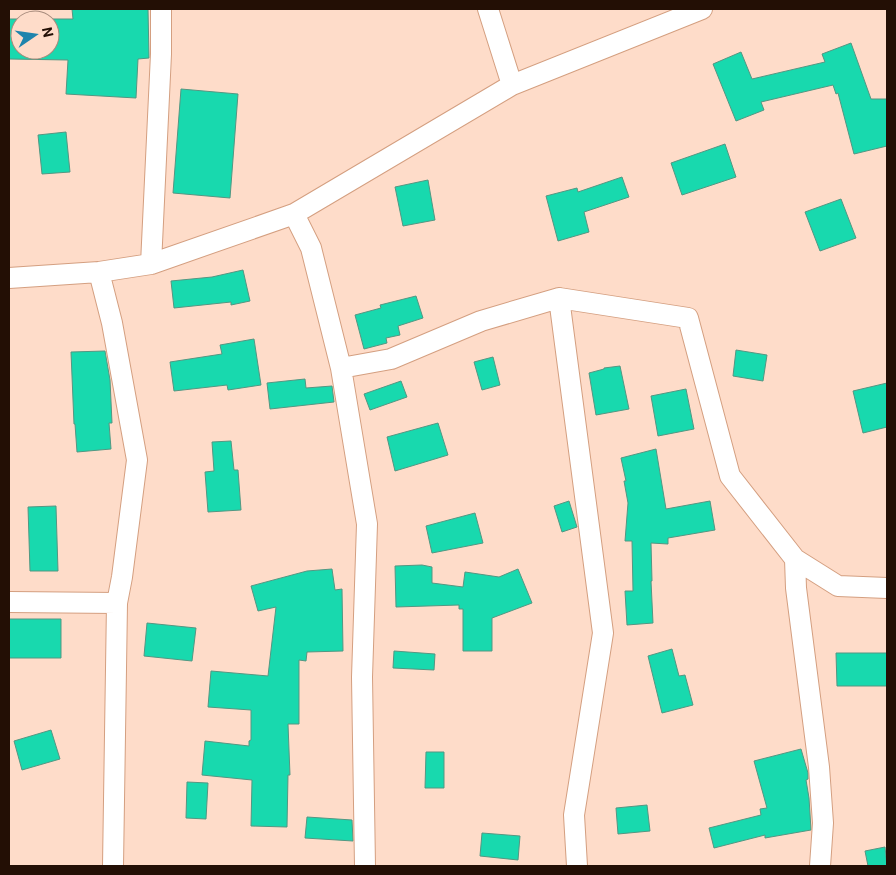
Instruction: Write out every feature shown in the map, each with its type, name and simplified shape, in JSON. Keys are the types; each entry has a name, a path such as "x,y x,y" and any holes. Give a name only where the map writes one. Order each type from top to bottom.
{"street":[{"path":"151,264 161,54 161,9"},
{"path":"488,9 512,85"},
{"path":"9,278 100,272 151,264 294,214 512,85 702,9"},
{"path":"294,214 311,248 341,368 367,524 362,677 365,866"},
{"path":"100,272 112,323 137,460 117,603 113,866"},
{"path":"341,368 390,359 482,320 559,298 688,318 730,476 795,560 838,586 887,588"},
{"path":"559,298 603,633 574,815 577,866"},
{"path":"795,560 796,588 823,822 820,866"},
{"path":"9,602 117,603"}],"building":[{"path":"72,9 148,9 149,58 138,59 136,98 66,94 68,60 60,60 60,19 73,19"},
{"path":"10,19 10,59 9,59"},
{"path":"851,43 871,99 887,99 887,146 854,154 838,93 836,94 833,85 761,102 764,110 736,121 713,64 741,52 752,79 825,62 822,54"},
{"path":"181,89 238,94 230,198 173,193"},
{"path":"66,132 70,172 42,174 38,135"},
{"path":"725,144 736,177 682,195 671,163"},
{"path":"622,177 629,197 584,212 589,232 558,241 546,196 577,188 578,192"},
{"path":"428,180 435,220 403,226 395,187"},
{"path":"841,199 856,238 820,251 805,212"},
{"path":"243,270 250,301 231,305 231,302 174,308 171,281 212,277"},
{"path":"416,296 423,318 398,326 400,335 386,338 387,343 364,349 355,315 381,308 380,305"},
{"path":"254,339 261,385 228,390 227,385 174,391 170,362 222,354 220,345"},
{"path":"736,350 767,355 763,381 733,376"},
{"path":"105,351 110,380 112,423 109,423 111,449 77,452 71,352"},
{"path":"493,357 500,385 482,390 474,362"},
{"path":"620,366 629,409 596,415 589,373 604,368"},
{"path":"305,379 306,388 332,386 334,402 270,409 267,383"},
{"path":"401,381 407,397 370,410 364,394"},
{"path":"887,383 887,427 863,433 853,391"},
{"path":"686,389 694,429 658,436 651,396"},
{"path":"438,423 448,455 395,471 387,437"},
{"path":"231,441 234,470 238,470 241,510 208,512 205,472 214,471 212,442"},
{"path":"656,449 666,509 710,501 715,530 668,538 668,544 651,543 653,623 627,625 625,591 633,591 632,541 625,541 628,503 621,458"},
{"path":"569,501 577,527 562,532 554,506"},
{"path":"56,506 58,571 30,571 28,507"},
{"path":"475,513 483,543 432,553 426,526"},
{"path":"422,565 432,567 432,583 463,587 465,572 499,577 518,569 532,603 492,618 492,651 463,651 463,609 459,609 459,605 396,607 395,566"},
{"path":"332,569 335,590 342,589 343,651 307,652 306,661 299,660 299,724 288,724 290,775 288,775 287,827 251,826 252,780 202,775 205,741 249,746 249,741 251,740 251,710 208,707 211,671 268,676 276,607 258,611 251,586 307,571"},
{"path":"9,619 61,619 61,658 9,658"},
{"path":"147,623 196,628 192,661 144,656"},
{"path":"672,649 679,676 685,675 693,705 662,713 648,656"},
{"path":"394,651 435,654 434,670 393,668"},
{"path":"836,653 887,653 887,686 837,686"},
{"path":"51,730 60,759 22,770 14,741"},
{"path":"801,749 808,773 808,779 806,780 811,830 765,838 765,835 714,848 709,828 761,815 760,809 767,808 754,761"},
{"path":"426,752 444,752 444,788 425,788"},
{"path":"187,782 208,783 206,819 186,818"},
{"path":"647,805 650,831 618,834 616,808"},
{"path":"307,817 352,820 353,841 305,838"},
{"path":"482,833 520,836 518,860 480,856"},
{"path":"885,847 887,866 868,866 865,851"}]}
